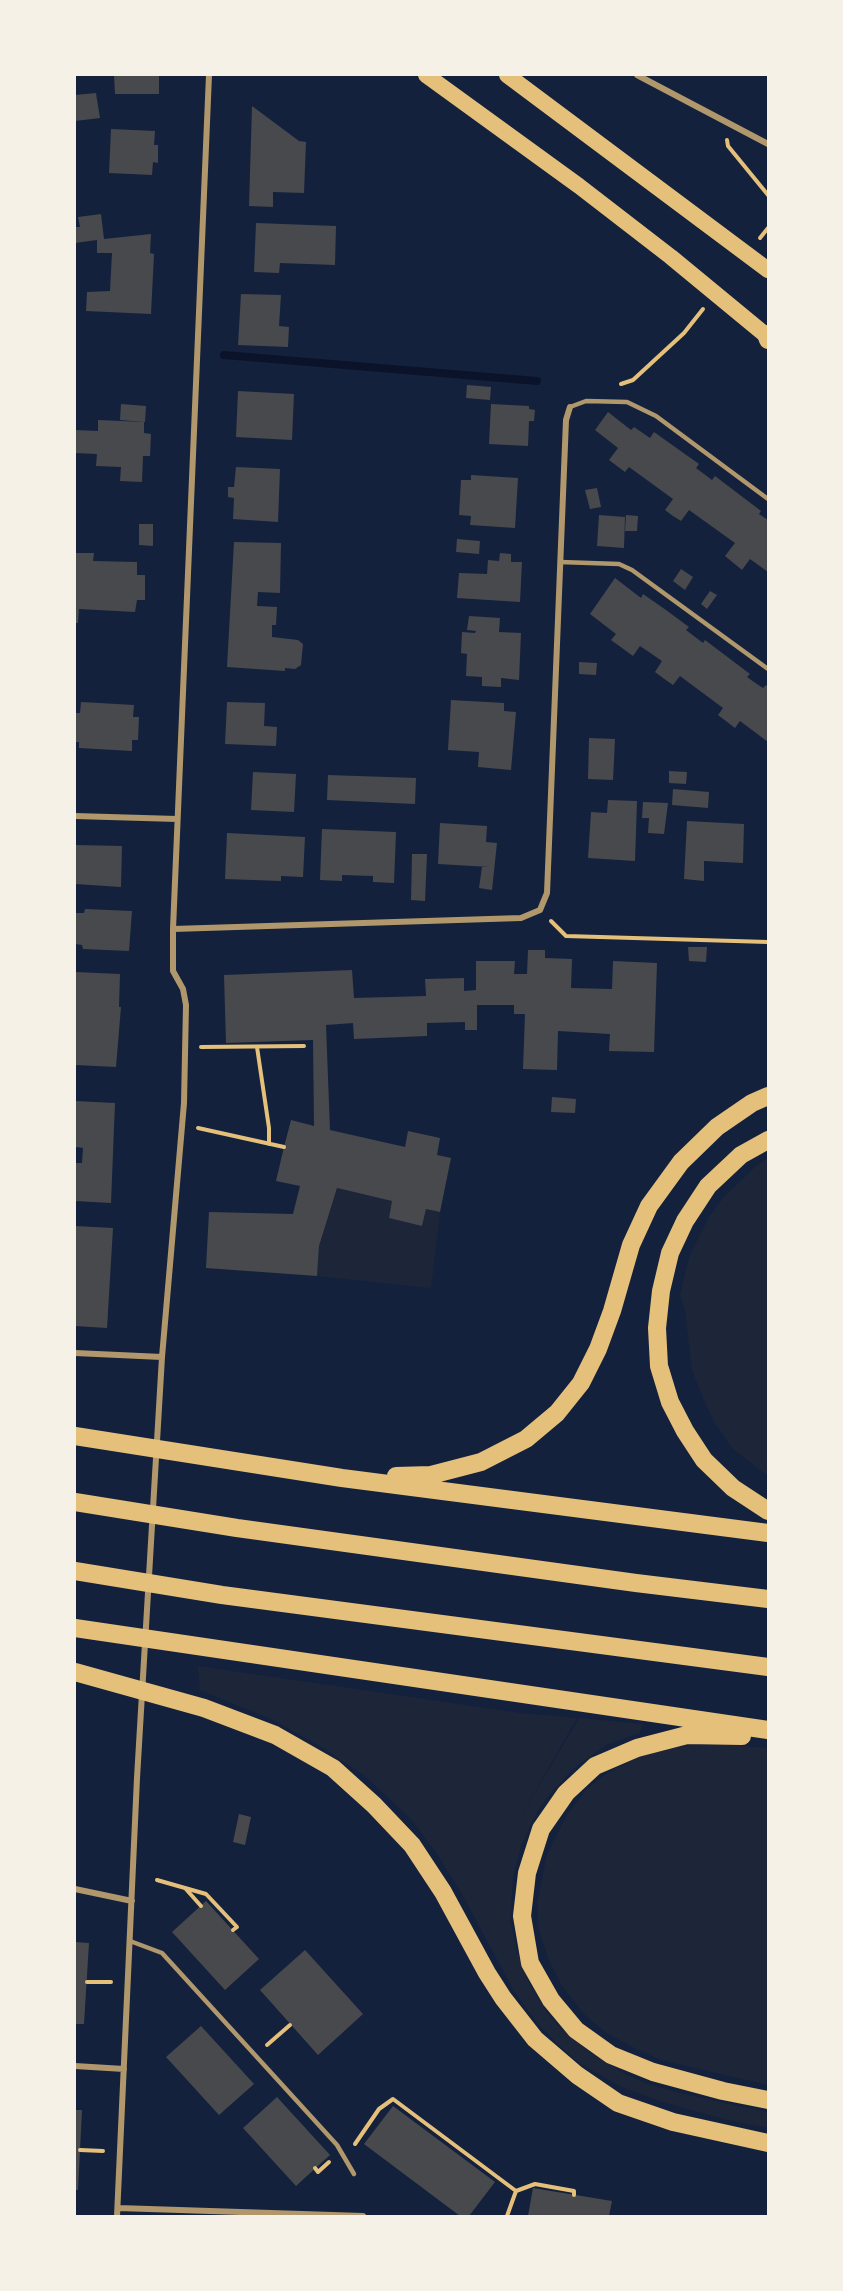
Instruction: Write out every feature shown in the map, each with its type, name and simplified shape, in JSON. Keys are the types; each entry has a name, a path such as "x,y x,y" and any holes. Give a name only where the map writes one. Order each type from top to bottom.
{"highway":[{"path":"426,75 579,186 767,337"},
{"path":"507,75 768,270"},
{"path":"342,1478 431,1475 481,1462 526,1439 557,1413 581,1383 598,1348 612,1311 631,1245 649,1206 681,1162 717,1127 752,1103 768,1096"},
{"path":"768,1140 741,1155 708,1186 685,1221 670,1253 661,1291 657,1328 659,1366 670,1402 685,1431 704,1460 733,1488 768,1511"},
{"path":"75,1436 342,1478 768,1533"},
{"path":"75,1502 237,1528 768,1599"},
{"path":"75,1571 222,1595 768,1667"},
{"path":"75,1628 768,1730"},
{"path":"75,1672 204,1708 275,1735 333,1768 374,1805 412,1845 443,1892 487,1973 535,2039 577,2075 618,2103 673,2122 768,2143"},
{"path":"768,1736 687,1735 637,1748 595,1766 566,1793 542,1829 526,1873 522,1916 530,1963 552,2000 576,2030 611,2055 653,2072 723,2091 768,2100"}],"street":[{"path":"209,75 173,929 173,971 183,989 186,1005 183,1125 162,1357 117,2212 363,2216"},
{"path":"637,75 768,144"},
{"path":"173,929 521,918 540,910 547,893 566,420 570,407"},
{"path":"75,816 177,819"},
{"path":"75,1353 162,1357"},
{"path":"75,1889 132,1901"},
{"path":"75,2066 124,2069"}],"lane":[{"path":"570,407 586,401 627,402 656,416 768,499"},
{"path":"560,562 619,564 632,570 768,669"},
{"path":"130,1941 162,1953 337,2145 354,2174"}],"path":[{"path":"726,122 728,146 768,195"},
{"path":"618,385 633,380 684,333"},
{"path":"540,910 566,936 768,942"},
{"path":"185,1047 304,1046"},
{"path":"256,1047 269,1128 269,1144"},
{"path":"183,1125 284,1147"},
{"path":"157,1880 206,1894 237,1927 233,1930"},
{"path":"184,1888 201,1906"},
{"path":"87,1982 111,1982"},
{"path":"255,2055 291,2025"},
{"path":"345,2159 379,2109 393,2099 516,2191"},
{"path":"450,2148 453,2144"},
{"path":"80,2150 103,2151"},
{"path":"315,2168 318,2172 325,2165"},
{"path":"507,2216 516,2191 535,2184 574,2191 573,2195"}],"shaded area":[{"path":"768,1158 768,1476 733,1449 716,1425 705,1403 692,1370 685,1310 680,1295 690,1255 709,1217 723,1198 756,1166"},
{"path":"337,1188 392,1201 389,1218 422,1226 426,1209 440,1212 431,1288 317,1276 319,1246"},
{"path":"198,1666 520,1713 577,1718 517,1823 579,1718 643,1724 640,1733 608,1744 574,1768 548,1796 537,1812 521,1846 513,1878 510,1919 517,1951 528,1981 546,2011 559,2027 585,2049 625,2074 648,2084 768,2112 768,2128 724,2119 663,2102 622,2087 579,2063 537,2023 514,1991 462,1894 412,1820 365,1776 318,1745 273,1720 200,1690"},
{"path":"703,1743 768,1748 768,2085 661,2060 605,2032 585,2015 562,1986 548,1958 539,1930 537,1903 547,1854 567,1815 587,1789 607,1773 648,1753"}],"building":[{"path":"114,75 159,75 159,94 115,94"},
{"path":"96,93 100,118 75,121 75,95"},
{"path":"252,106 299,141 306,142 304,193 273,192 273,207 249,206"},
{"path":"111,129 155,131 154,145 158,145 158,163 153,162 152,175 109,173"},
{"path":"101,214 104,239 151,234 150,253 154,254 151,314 86,311 87,292 110,291 112,253 97,253 97,240 75,243 75,227 80,227 78,217"},
{"path":"256,223 336,226 335,265 280,263 279,273 254,272"},
{"path":"241,294 281,295 279,326 289,327 288,347 238,345"},
{"path":"467,385 491,387 490,400 466,398"},
{"path":"238,391 294,394 292,440 236,437"},
{"path":"121,404 146,406 145,422 120,420"},
{"path":"491,404 529,406 529,409 535,410 534,421 529,421 528,446 489,444"},
{"path":"608,412 631,430 634,427 650,438 654,432 699,464 696,468 712,480 715,476 761,511 759,514 768,520 768,572 750,559 742,570 725,556 735,543 689,510 681,521 673,516 665,510 673,499 629,467 625,472 609,460 618,448 595,430"},
{"path":"98,420 144,422 144,433 151,434 150,456 143,456 142,482 120,481 121,467 96,466 97,454 75,453 75,430 98,431"},
{"path":"236,467 280,469 278,522 233,519 234,498 228,497 228,487 234,487"},
{"path":"471,475 518,478 515,528 470,525 471,516 459,515 461,480 471,480"},
{"path":"597,488 601,507 590,509 585,490"},
{"path":"599,515 625,517 624,548 597,546"},
{"path":"626,515 638,516 637,531 625,531"},
{"path":"139,524 153,524 153,546 139,545"},
{"path":"457,539 480,541 479,554 456,552"},
{"path":"234,542 281,543 280,593 258,592 257,606 277,607 276,625 272,625 272,637 298,640 303,644 301,665 295,669 285,668 285,671 227,667"},
{"path":"75,553 94,553 93,561 137,562 137,575 145,575 145,600 137,600 135,612 79,609 78,623 75,623"},
{"path":"500,553 511,554 511,562 522,562 520,602 457,598 459,573 487,574 488,560 499,561"},
{"path":"681,569 693,577 685,590 673,581"},
{"path":"615,578 641,598 643,594 689,627 686,630 703,643 705,640 750,674 747,677 754,682 763,688 766,685 768,687 768,742 740,721 735,728 718,715 723,708 680,676 673,685 655,672 662,661 640,646 633,656 611,640 616,634 590,614"},
{"path":"710,591 717,595 707,609 701,604"},
{"path":"469,616 500,618 499,632 521,633 519,680 501,678 501,687 482,686 482,677 466,676 467,654 461,653 462,632 475,633 476,631 467,630"},
{"path":"579,662 597,663 596,675 579,674"},
{"path":"451,700 504,703 504,711 516,712 511,770 478,767 479,752 448,750"},
{"path":"81,702 134,705 133,717 139,717 138,740 132,740 132,751 79,748 79,742 75,742 75,713 80,713"},
{"path":"227,702 265,703 264,726 277,727 276,746 225,744"},
{"path":"589,738 615,739 613,780 588,779"},
{"path":"669,771 687,772 686,784 669,783"},
{"path":"253,772 296,774 294,812 251,810"},
{"path":"328,775 416,778 415,804 327,800"},
{"path":"673,789 709,792 708,808 672,805"},
{"path":"608,800 637,801 635,861 588,858 591,812 607,813"},
{"path":"643,802 668,803 664,834 648,833 649,818 642,818"},
{"path":"687,821 744,824 743,863 704,861 704,881 684,879"},
{"path":"440,823 487,826 486,842 497,843 492,890 479,888 482,867 490,867 438,864"},
{"path":"322,829 396,832 394,883 373,882 373,876 342,875 342,881 320,880"},
{"path":"227,833 305,837 303,877 281,876 281,881 225,879"},
{"path":"75,845 122,846 121,887 75,884"},
{"path":"412,854 427,854 425,901 411,900"},
{"path":"85,909 132,911 129,951 83,949 82,945 75,944 75,913 84,913"},
{"path":"688,947 707,947 706,962 689,961"},
{"path":"528,950 545,950 545,958 572,959 571,988 612,989 613,961 657,963 654,1052 609,1051 610,1034 558,1031 557,1070 523,1069 525,1014 514,1014 514,1005 477,1005 477,1030 465,1030 465,1022 427,1023 427,1036 354,1039 353,1023 326,1025 330,1130 405,1147 408,1131 440,1138 437,1155 451,1158 440,1212 426,1209 422,1226 389,1218 392,1201 337,1188 319,1246 317,1276 206,1268 209,1212 293,1214 300,1186 276,1181 284,1147 291,1120 314,1126 313,1040 226,1043 224,975 352,970 354,998 426,996 425,979 464,978 464,991 476,990 476,961 515,961 514,974 527,974"},
{"path":"75,972 120,974 119,1007 121,1007 116,1067 75,1065"},
{"path":"552,1097 576,1099 575,1113 551,1112"},
{"path":"75,1101 115,1103 111,1203 75,1201 75,1163 82,1163 83,1148 76,1147"},
{"path":"75,1226 113,1228 107,1328 75,1326"},
{"path":"239,1814 251,1817 245,1845 233,1842"},
{"path":"206,1901 259,1959 225,1990 172,1932"},
{"path":"75,1942 89,1943 84,2024 75,2024"},
{"path":"305,1950 363,2014 318,2055 260,1990"},
{"path":"201,2026 254,2084 219,2115 166,2057"},
{"path":"277,2097 330,2155 296,2186 243,2128"},
{"path":"393,2106 495,2182 469,2216 460,2216 364,2144"},
{"path":"75,2110 82,2110 78,2190 75,2190"},
{"path":"533,2188 612,2201 609,2216 528,2216"}],"waterway":[{"path":"224,355 537,381"}]}
